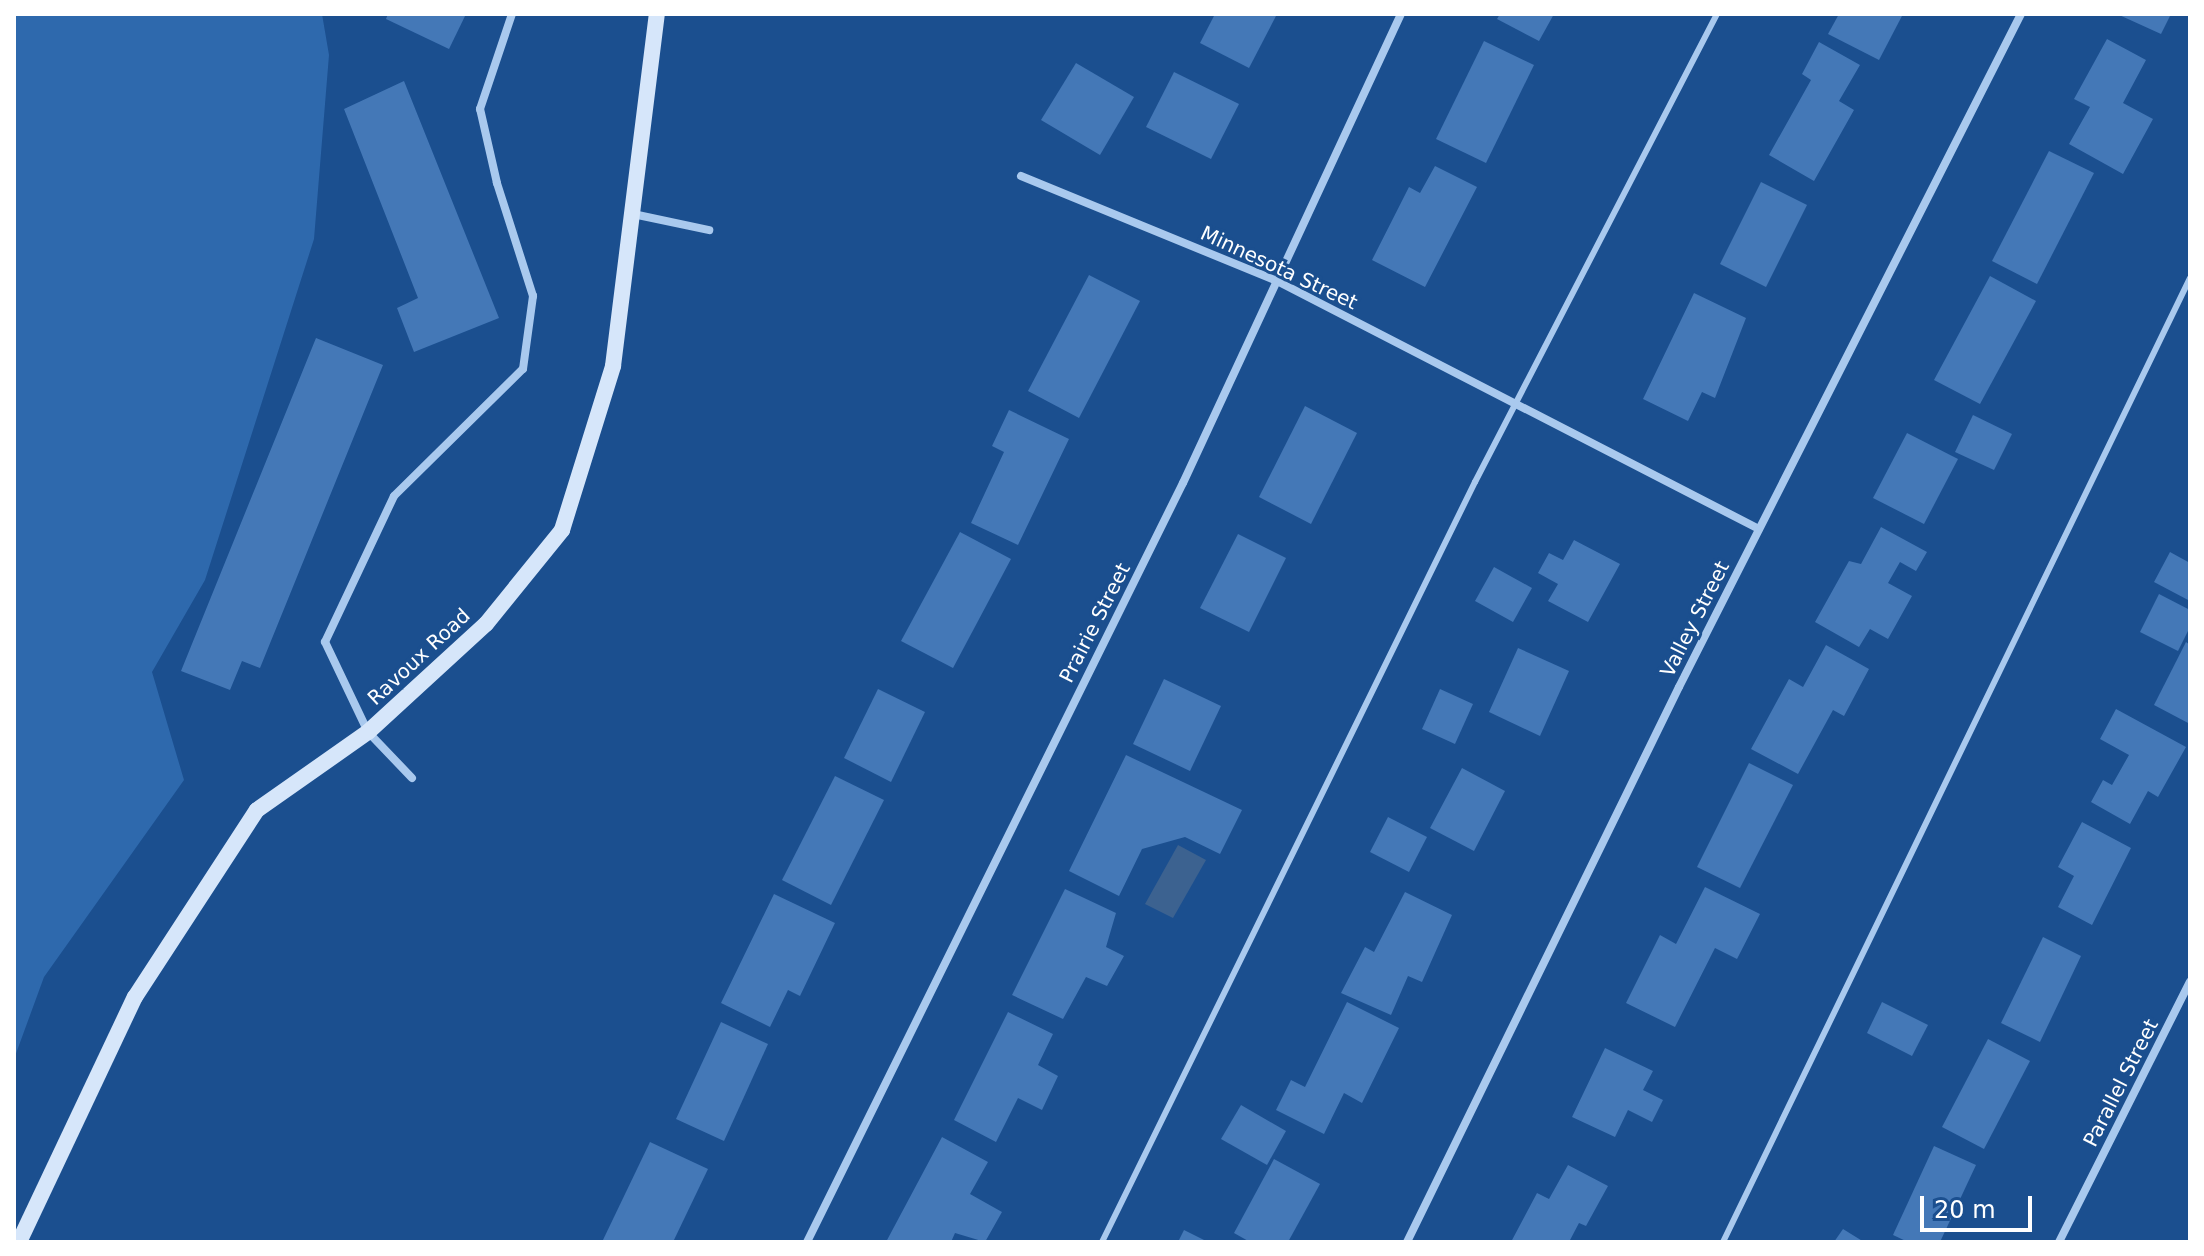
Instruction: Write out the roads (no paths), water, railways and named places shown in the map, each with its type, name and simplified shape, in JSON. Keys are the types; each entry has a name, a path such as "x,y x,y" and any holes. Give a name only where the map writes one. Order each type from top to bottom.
{"street":[{"path":"412,778 368,732 325,642 394,496 523,369 533,296 497,183 480,109 512,14"},
{"name":"Ravoux Road","path":"19,1242 135,997 257,810 368,732 486,624 562,530 613,366 657,14"},
{"name":"Prairie Street","path":"807,1242 1183,483 1401,14"},
{"name":"Valley Street","path":"1407,1242 1759,529 2021,14"},
{"name":"Minnesota Street","path":"1021,176 1277,281 1759,529"},
{"path":"632,214 709,230"},
{"name":"Parallel Street","path":"2059,1242 2190,982"}],"lane":[{"path":"1102,1242 1516,404 1717,14"},
{"path":"1723,1242 2190,278"}]}
